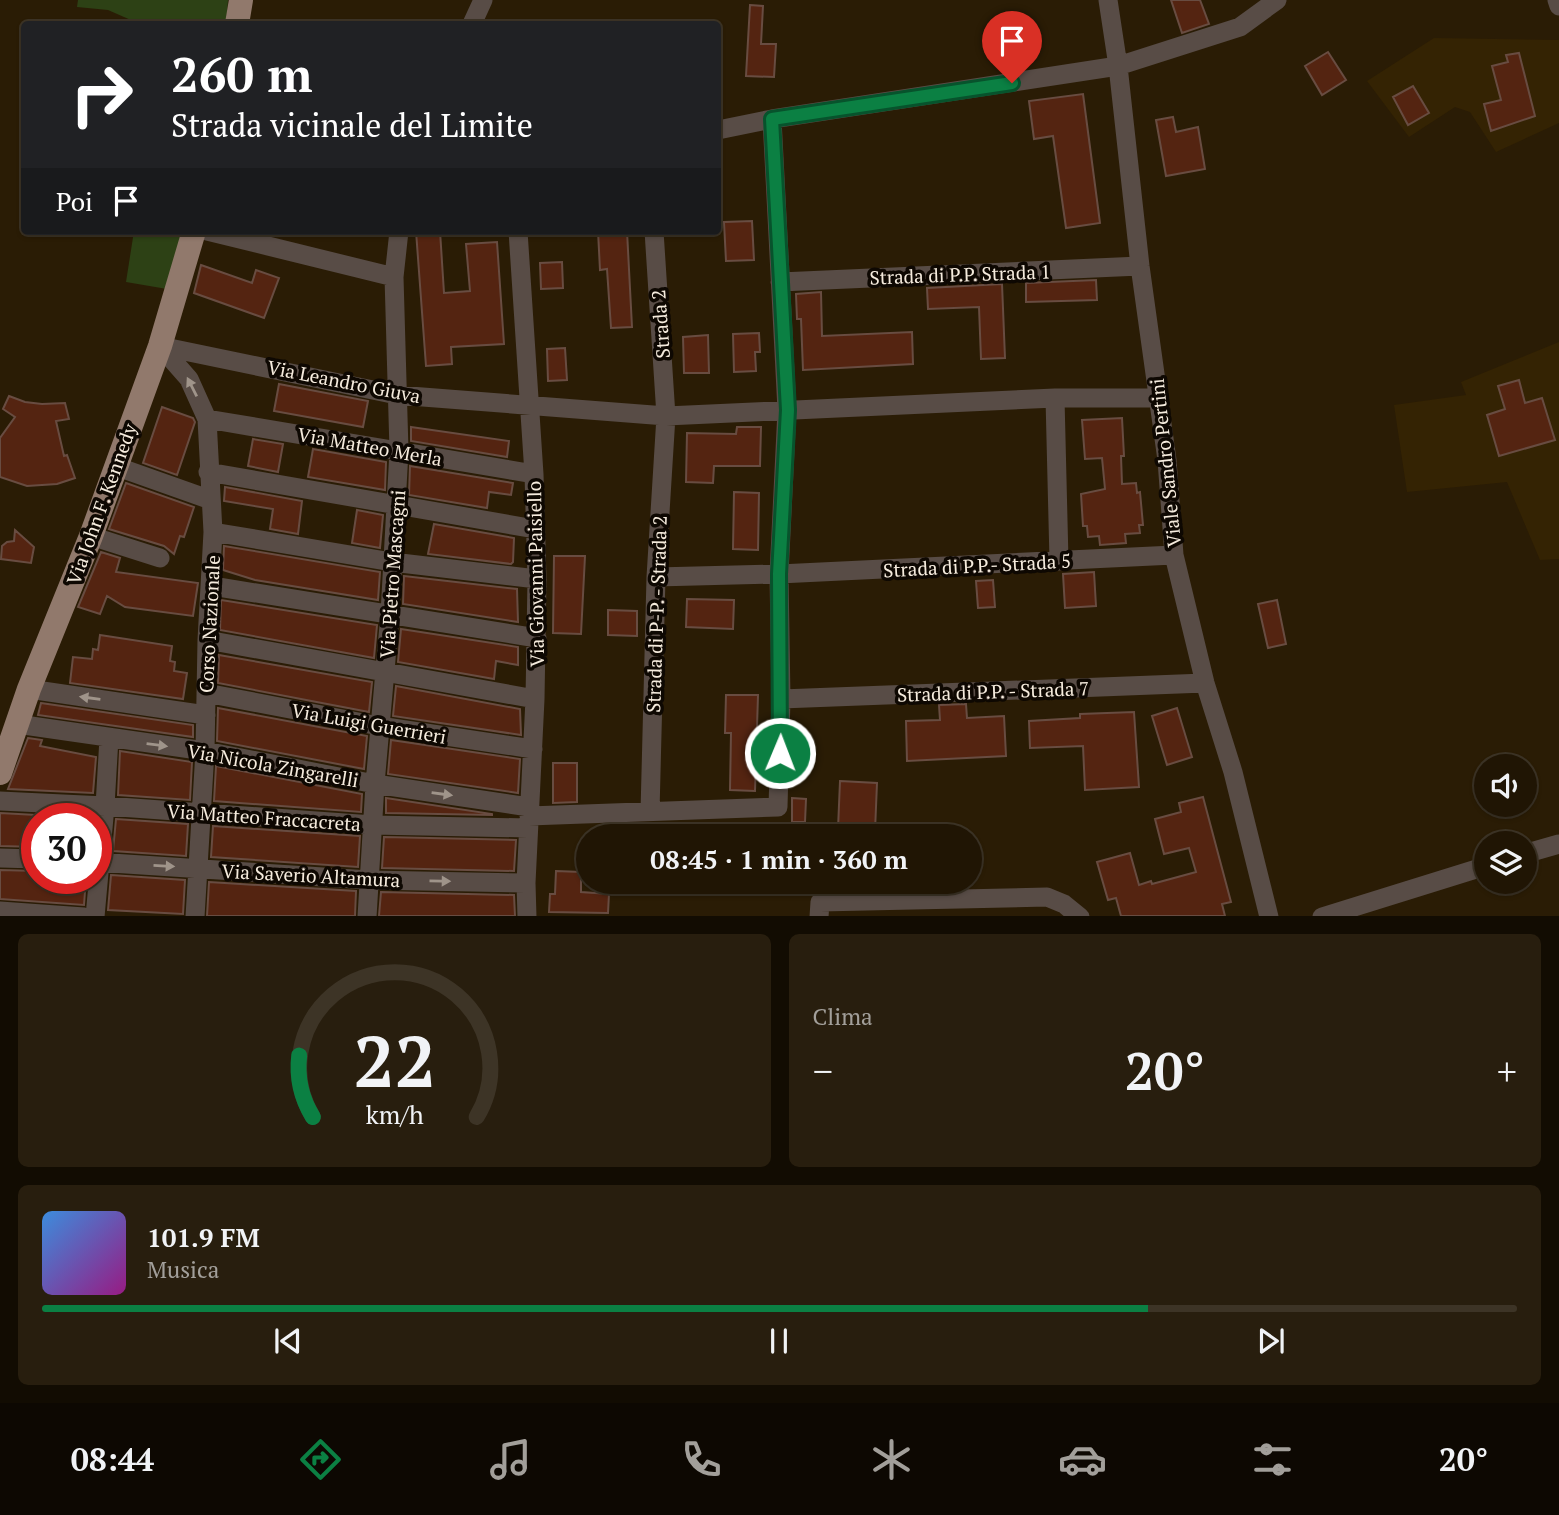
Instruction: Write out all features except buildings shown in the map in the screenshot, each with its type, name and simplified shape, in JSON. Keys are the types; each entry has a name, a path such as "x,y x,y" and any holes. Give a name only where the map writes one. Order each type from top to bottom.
{"main road":[{"path":"238,21 241,0"},
{"name":"Via John F. Kennedy","path":"0,773 29,689 91,536 160,346 193,235"}],"street":[{"path":"473,21 482,0"},
{"name":"Viale Sandro Pertini","path":"1108,0 1140,266 1167,460 1174,555 1205,683 1233,772 1269,916"},
{"path":"721,129 772,119 1118,66 1240,27 1277,0"},
{"path":"1557,0 1559,6"},
{"path":"529,817 778,807 781,699 779,574 788,410 772,119"},
{"path":"223,235 394,277"},
{"name":"Via Pietro Mascagni","path":"367,916 375,777 397,507 399,452 394,277 399,235"},
{"name":"Via Giovanni Paisiello","path":"518,235 534,474 537,579 527,916"},
{"name":"Strada 2","path":"654,235 666,416"},
{"name":"Strada di P.P. Strada 1","path":"780,282 1140,266"},
{"name":"Via Leandro Giuva","path":"160,346 397,395 666,416 1055,398 1159,398"},
{"name":"Corso Nazionale","path":"160,346 189,379 207,419 213,532 212,586 195,916"},
{"path":"1055,398 1059,561"},
{"name":"Strada di P-P. - Strada 2","path":"650,812 656,577 666,416"},
{"name":"Via Matteo Merla","path":"207,419 534,474"},
{"path":"115,466 211,500"},
{"path":"208,472 397,507 536,529"},
{"path":"213,532 393,562 537,579"},
{"path":"91,536 160,558"},
{"name":"Strada di P.P.- Strada 5","path":"656,577 779,574 1174,555"},
{"path":"212,586 537,638"},
{"path":"208,640 535,699"},
{"name":"Strada di P.P. - Strada 7","path":"781,699 1205,683"},
{"path":"29,689 206,715"},
{"name":"Via Luigi Guerrieri","path":"206,693 379,726 533,749"},
{"name":"Via Nicola Zingarelli","path":"17,724 375,777 529,817"},
{"path":"105,803 109,738"},
{"name":"Via Matteo Fraccacreta","path":"0,801 42,803"},
{"name":"Via Matteo Fraccacreta","path":"112,806 373,825 529,817"},
{"path":"1537,850 1559,844"},
{"path":"0,858 21,859"},
{"name":"Via Saverio Altamura","path":"112,863 369,880 526,883"},
{"path":"1322,916 1474,870"},
{"path":"95,916 96,894"},
{"path":"820,909 1047,897 1080,916"},
{"path":"0,911 84,916"}],"shaded area":[{"path":"1434,38 1559,40 1559,123 1496,152 1470,112 1455,107 1409,137 1367,81"},
{"path":"1559,342 1559,559 1540,560 1507,482 1407,492 1394,405 1466,395 1461,382"}],"green space":[{"path":"78,0 228,0 226,21 133,21 108,10 77,7"},
{"path":"133,235 184,235 167,289 126,282"}],"route":[{"path":"780,753 779,574 788,410 772,119 1012,83"}]}
